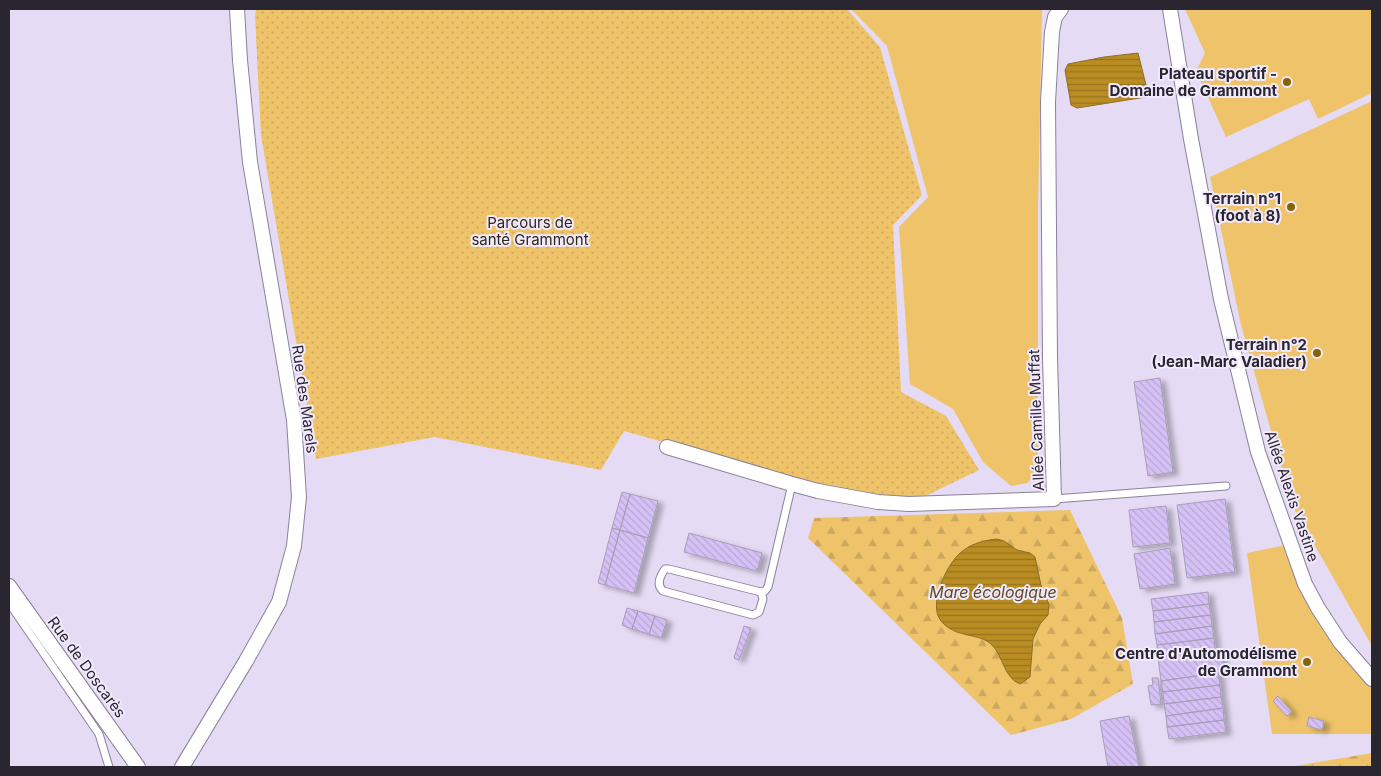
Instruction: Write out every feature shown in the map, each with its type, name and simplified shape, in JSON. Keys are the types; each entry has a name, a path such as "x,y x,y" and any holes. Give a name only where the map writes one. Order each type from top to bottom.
{"street":[{"name":"Rue des Marels","path":"182,767 279,602 294,546 299,497 294,420 250,162 237,9"},
{"name":"Allée Camille Muffat","path":"668,447 792,484 878,502 909,504 1054,499 1050,357 1048,102 1052,32 1055,17 1061,9"},
{"name":"Allée Alexis Vastine","path":"1170,9 1190,139 1221,299 1258,452 1305,584 1340,642 1372,679"},
{"name":"Rue de Doscarès","path":"9,586 138,767"}],"lane":[{"path":"761,592 763,598 759,612 753,615 663,591 659,583 662,573 665,569 669,569 761,592 765,591 768,587 792,484"},
{"path":"1054,499 1226,486"},
{"path":"9,603 99,734 109,767"}],"green space":[{"name":"Parcours de santé Grammont","path":"256,9 847,9 880,47 922,195 893,225 901,392 946,416 979,470 909,504 878,502 624,431 601,470 435,437 316,459 261,135"},
{"path":"851,9 1042,9 1038,208 1038,472 1027,483 1011,486 983,462 953,409 910,384 899,227 928,197 887,46"},
{"name":"Plateau sportif - Domaine de Grammont","path":"1185,9 1372,9 1372,93 1318,119 1309,99 1226,137 1196,71 1205,53"},
{"path":"1372,101 1372,646 1292,505 1241,325 1210,177"},
{"path":"1070,510 1122,618 1133,684 1071,719 1011,735 808,538 814,518"},
{"name":"Centre d'Automodélisme de Grammont","path":"1286,545 1331,637 1372,687 1372,734 1272,734 1247,553"},
{"path":"1372,753 1372,767 1289,767"}],"water":[{"path":"1138,53 1148,93 1146,97 1077,108 1071,105 1065,70 1068,64"},
{"name":"Mare écologique","path":"997,539 1035,557 1042,590 1049,604 1048,615 1040,624 1033,639 1030,677 1020,684 1010,677 992,645 981,638 953,631 941,621 937,613 936,604 941,583 958,555 975,544"}],"building":[{"path":"1160,378 1173,472 1148,476 1134,382"},
{"path":"622,492 630,494 620,530 612,528"},
{"path":"630,494 658,501 648,538 620,530"},
{"path":"1225,499 1235,572 1187,578 1177,505"},
{"path":"1166,506 1170,543 1133,547 1129,510"},
{"path":"612,528 620,530 605,585 598,583"},
{"path":"620,530 648,538 634,593 605,585"},
{"path":"689,533 762,553 757,571 684,552"},
{"path":"1170,548 1175,584 1140,589 1134,554"},
{"path":"1208,592 1209,604 1153,611 1151,599"},
{"path":"1209,604 1211,615 1154,622 1153,611"},
{"path":"627,608 638,611 632,629 622,625"},
{"path":"638,611 655,616 649,634 632,629"},
{"path":"1211,615 1212,626 1155,634 1154,622"},
{"path":"655,616 667,620 661,638 649,634"},
{"path":"744,626 751,628 739,660 734,658"},
{"path":"1212,626 1214,638 1157,645 1155,634"},
{"path":"1214,638 1215,649 1158,657 1157,645"},
{"path":"1221,649 1223,672 1161,681 1158,657"},
{"path":"1218,673 1220,685 1163,692 1161,681"},
{"path":"1152,678 1158,678 1161,704 1151,705 1148,686 1153,685"},
{"path":"1220,685 1221,697 1164,704 1163,692"},
{"path":"1278,696 1292,712 1287,716 1273,701"},
{"path":"1221,697 1223,708 1166,716 1164,704"},
{"path":"1223,708 1224,720 1167,727 1166,716"},
{"path":"1129,716 1139,767 1108,767 1100,721"},
{"path":"1309,717 1324,721 1322,730 1307,726"},
{"path":"1224,720 1226,732 1169,739 1167,727"}],"place":[{"name":"Plateau sportif - Domaine de Grammont","path":"1287,82"},
{"name":"Terrain n°1 (foot à 8)","path":"1291,207"},
{"name":"Terrain n°2 (Jean-Marc Valadier)","path":"1317,353"},
{"name":"Centre d'Automodélisme de Grammont","path":"1307,662"}]}
